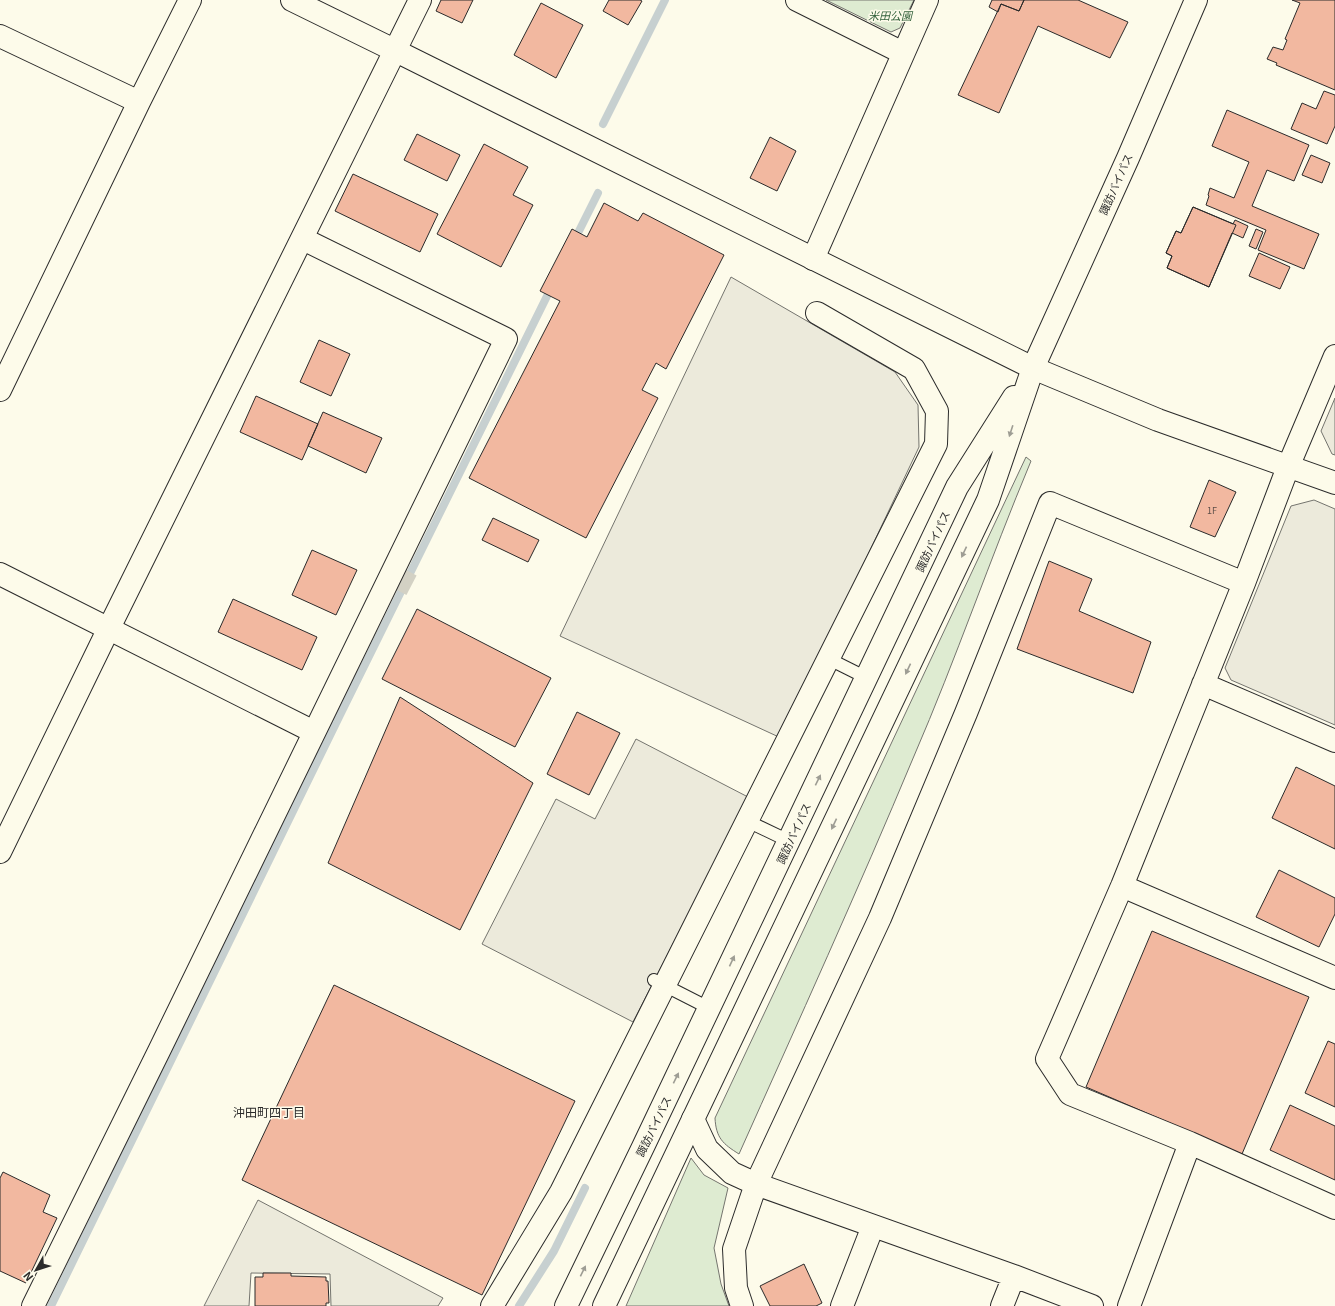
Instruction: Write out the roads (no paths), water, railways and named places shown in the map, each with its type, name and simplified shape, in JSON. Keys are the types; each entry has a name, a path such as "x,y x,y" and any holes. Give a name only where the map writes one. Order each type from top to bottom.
{"main road":[{"path":"0,390 190,0"},
{"path":"292,0 1033,368 1158,420 1335,483"},
{"path":"0,852 109,628 303,239 420,0"},
{"path":"797,0 904,53"},
{"path":"813,259 927,0"},
{"name":"諏訪バイパス","path":"604,1306 988,500 1033,368 1128,158 1196,0"},
{"path":"0,36 139,102"},
{"path":"33,1306 160,1051 506,339 303,239"},
{"path":"492,1306 561,1192 659,983 825,656 936,444 937,411 914,369 817,313"},
{"path":"1335,356 1288,466 1244,583 1122,886 1047,1058 1070,1094 1190,1143 1335,1208"},
{"name":"諏訪バイパス","path":"566,1306 710,1008 958,487 1033,368"},
{"path":"742,1306 736,1288 734,1250 756,1184 880,918 966,713 1050,504 1244,583"},
{"path":"0,574 314,732"},
{"path":"1203,684 1335,741"},
{"path":"1122,886 1335,978"},
{"path":"693,1119 707,1149 732,1172 756,1184 1014,1276 1092,1306"},
{"path":"1129,1306 1190,1143"},
{"path":"842,1306 873,1226"},
{"path":"1002,1306 1014,1276"}],"lane":[{"path":"825,656 867,678"},
{"path":"743,819 789,841"},
{"path":"659,983 710,1008"}],"waterway":[{"path":"603,124 665,0"},
{"path":"574,241 598,193"},
{"path":"51,1306 552,286"},
{"path":"519,1306 554,1251 585,1188"}],"tunnel":[{"path":"392,575 417,588"}],"district":[{"name":"沖田町四丁目","path":"269,1111"}],"park label":[{"name":"米田公園","path":"890,15"}]}
